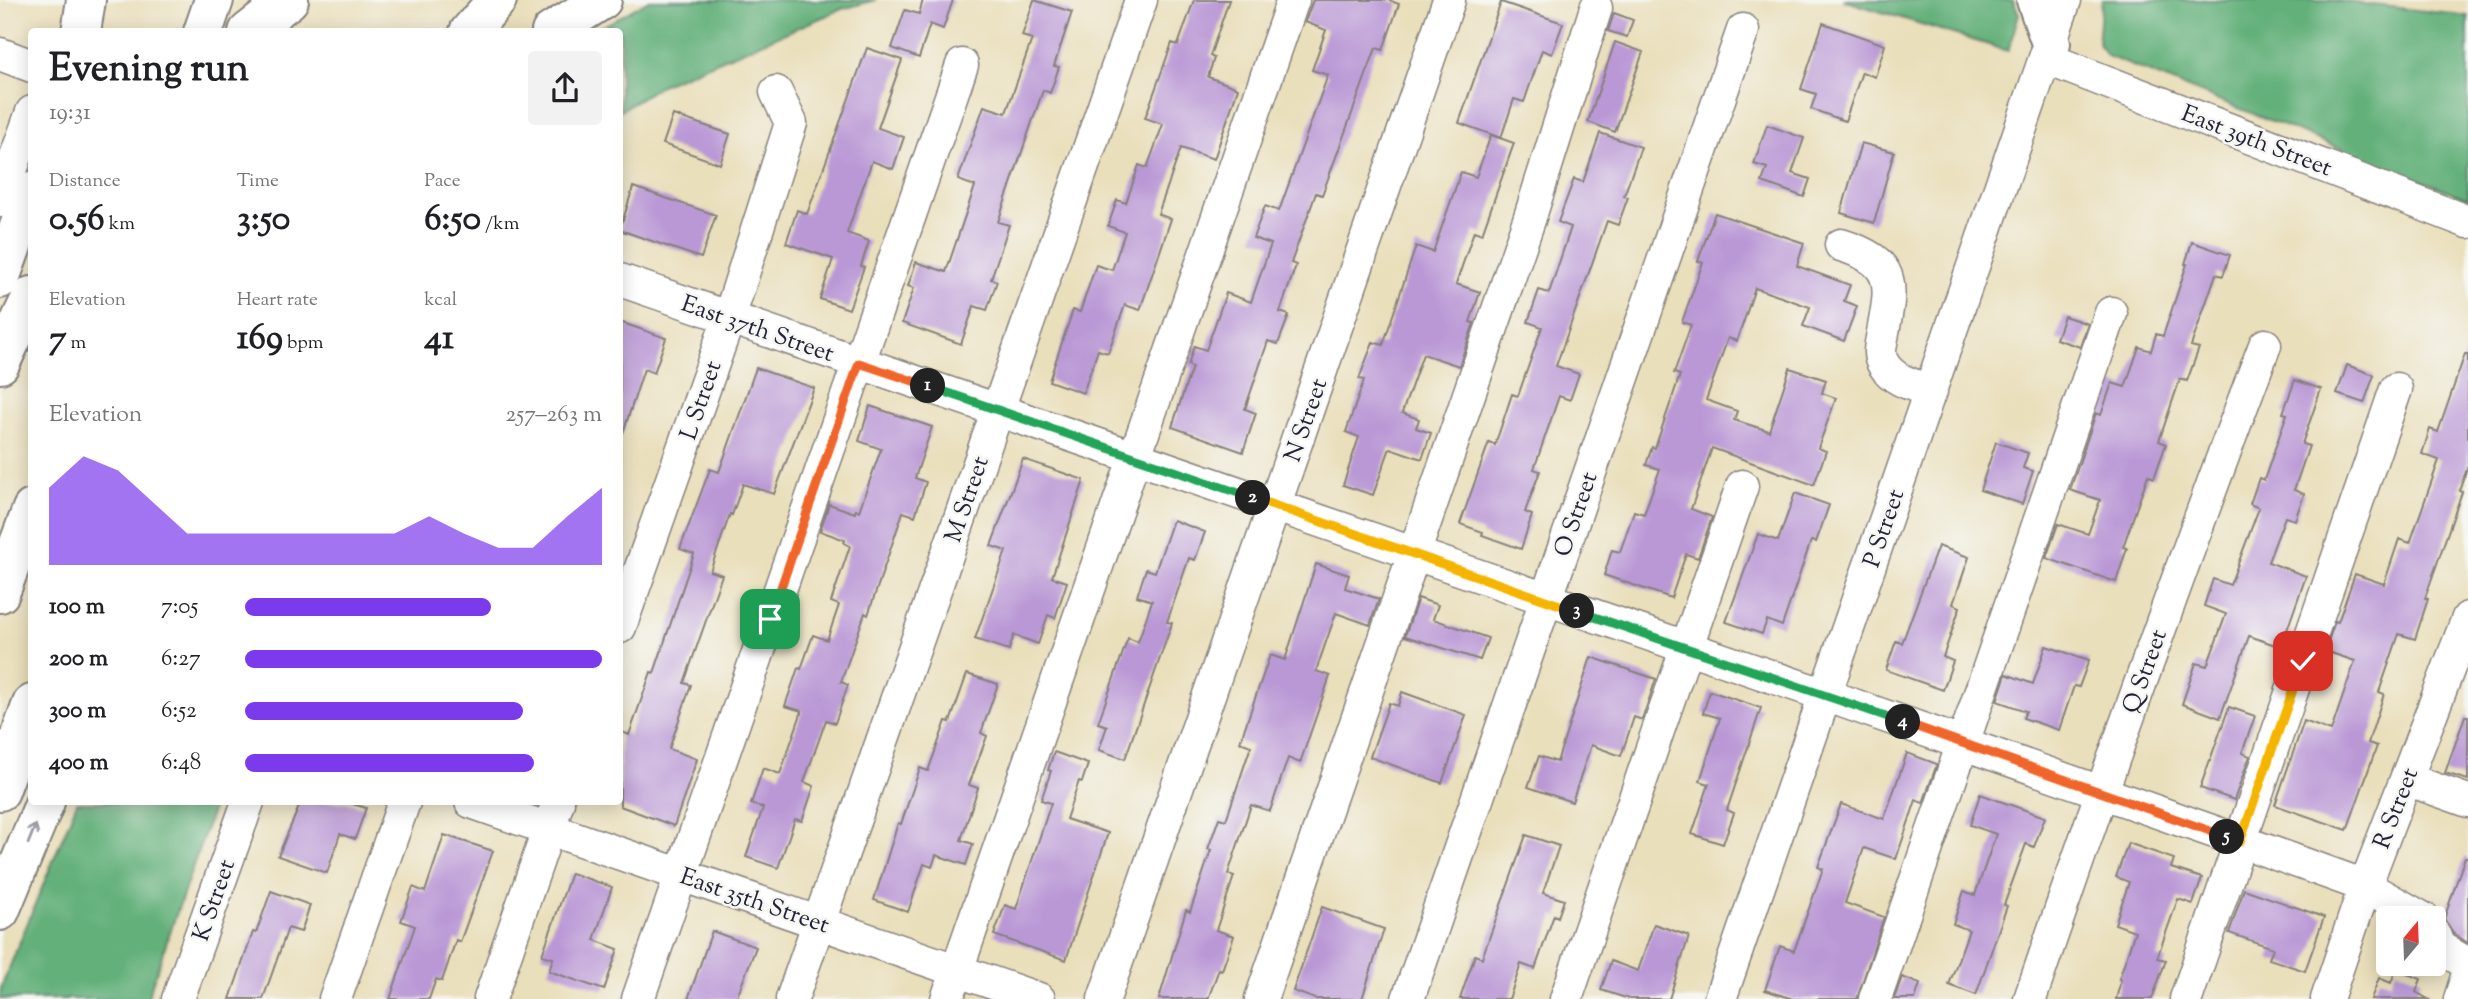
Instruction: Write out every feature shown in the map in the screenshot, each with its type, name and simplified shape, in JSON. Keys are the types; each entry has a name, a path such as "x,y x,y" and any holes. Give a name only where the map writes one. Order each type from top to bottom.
{"main road":[{"path":"82,28 86,0"},
{"path":"204,28 214,0"},
{"path":"253,28 289,0"},
{"path":"278,28 289,0"},
{"path":"472,28 497,0"},
{"path":"557,28 602,0"},
{"path":"2036,0 2048,50"},
{"path":"0,279 28,202"},
{"path":"0,364 28,304"},
{"path":"0,593 28,520"},
{"path":"0,791 28,715"},
{"path":"0,911 44,805"}],"street":[{"name":"M Street","path":"792,999 1141,0"},
{"path":"952,985 1293,0"},
{"name":"N Street","path":"1104,999 1450,0"},
{"name":"P Street","path":"1720,999 2066,0"},
{"path":"1261,999 1530,217 1597,8"},
{"name":"O Street","path":"1408,999 1743,30"},
{"name":"East 39th Street","path":"2048,50 2468,222"},
{"path":"0,54 28,65"},
{"path":"638,999 962,65"},
{"name":"L Street","path":"623,618 729,318 791,122 776,92"},
{"path":"0,201 28,124"},
{"path":"1841,245 1867,254 1888,278 1880,349 1883,364 1898,379 1931,391"},
{"name":"East 37th Street","path":"623,281 1963,743 2365,886 2401,906"},
{"path":"1875,999 2110,313"},
{"name":"Q Street","path":"2030,999 2202,509 2265,345"},
{"path":"2186,999 2396,389"},
{"path":"1566,999 1742,486"},
{"name":"R Street","path":"2327,999 2365,886 2406,779 2458,674 2468,618"},
{"path":"2406,779 2468,801"},
{"name":"K Street","path":"178,999 246,805"},
{"path":"335,999 403,805"},
{"name":"East 35th Street","path":"490,805 553,815 681,875 819,923 952,985 1039,999"},
{"path":"490,999 553,815"},
{"path":"2446,951 2468,964"},
{"path":"2460,999 2468,974"}],"green space":[{"path":"649,0 876,0 842,9 661,85 623,109 623,28 600,28"},
{"path":"1843,0 2013,0 2019,14 2008,51"},
{"path":"2102,0 2330,0 2468,16 2468,199 2107,56 2098,44"},
{"path":"76,805 214,805 147,999 0,999 1,988"}],"building":[{"path":"923,0 953,0 943,29 930,24 919,58 892,48 905,10 919,14"},
{"path":"1034,0 1072,12 1054,66 1059,67 1050,93 1043,90 998,222 1009,225 991,279 997,281 987,310 974,306 961,344 902,323 914,288 908,286 916,262 946,272 975,186 958,180 984,106 1006,113 1032,39 1022,36"},
{"path":"1194,0 1229,0 1210,56 1214,58 1208,77 1238,88 1214,159 1181,148 1158,214 1171,219 1140,310 1125,305 1108,353 1098,350 1083,393 1049,381 1073,310 1080,312 1096,265 1112,270 1125,232 1108,226 1117,200 1126,203 1139,165 1147,168 1163,124 1145,118 1172,43 1178,45"},
{"path":"1313,0 1388,0 1399,4 1383,50 1376,48 1322,195 1316,193 1291,263 1296,265 1280,312 1289,315 1278,344 1268,341 1245,409 1256,413 1243,452 1172,427 1192,367 1188,365 1194,346 1206,350 1226,293 1251,302 1271,244 1253,238 1265,206 1279,211 1328,75 1312,70 1326,30 1305,22"},
{"path":"1501,2 1563,23 1552,54 1542,50 1524,102 1514,99 1501,138 1459,123"},
{"path":"1614,13 1633,20 1627,37 1608,31"},
{"path":"1823,23 1885,45 1875,77 1862,72 1845,121 1811,109 1816,94 1801,89"},
{"path":"1615,42 1643,52 1615,132 1588,122"},
{"path":"867,48 902,60 878,128 904,137 893,169 872,161 847,233 869,241 861,266 864,267 849,309 820,299 833,259 786,243 797,210 807,214"},
{"path":"673,115 730,134 720,164 663,144"},
{"path":"1767,125 1804,138 1792,173 1810,179 1804,197 1762,182 1767,168 1754,164"},
{"path":"1600,133 1641,147 1624,196 1628,197 1618,225 1607,221 1556,366 1579,374 1570,400 1559,396 1534,469 1540,471 1525,512 1532,515 1521,549 1460,524 1489,442 1495,445 1512,394 1518,396 1542,327 1528,322 1539,290 1549,293 1571,227 1558,222 1574,179 1583,182"},
{"path":"1491,135 1514,143 1482,234 1474,231 1456,284 1480,292 1470,322 1474,323 1459,366 1423,354 1402,413 1419,419 1416,428 1431,433 1422,459 1390,448 1373,495 1343,485 1359,437 1346,432 1364,380 1359,379 1373,342 1383,345 1416,246 1433,252 1461,172 1476,177"},
{"path":"1861,143 1894,152 1874,223 1841,213"},
{"path":"633,187 716,215 701,258 623,231 623,220"},
{"path":"1715,213 1804,243 1797,266 1850,285 1844,301 1857,306 1844,341 1803,326 1810,307 1755,288 1737,341 1728,338 1706,400 1737,411 1734,420 1769,431 1790,368 1826,380 1822,393 1836,398 1818,448 1826,451 1814,485 1712,448 1691,509 1712,517 1698,558 1686,554 1671,598 1604,575 1612,550 1620,552 1634,511 1644,514 1660,469 1646,465 1652,447 1655,448 1680,375 1674,373 1691,325 1682,322 1703,262 1698,261"},
{"path":"2192,242 2230,255 2223,276 2216,274 2191,346 2199,348 2187,381 2180,379 2159,441 2166,444 2154,478 2148,475 2123,547 2127,548 2116,582 2046,558 2058,524 2088,534 2100,500 2070,490 2096,413 2101,415 2112,383 2125,387 2139,347 2151,351 2156,334 2163,336"},
{"path":"2064,316 2088,324 2080,347 2056,339"},
{"path":"623,323 666,338 654,373 644,369 623,433"},
{"path":"2465,354 2468,354 2468,466 2459,491 2462,492 2425,598 2428,599 2415,639 2399,634 2379,692 2384,694 2368,743 2377,746 2347,830 2275,805 2304,721 2331,731 2355,661 2325,651 2335,621 2338,622 2355,574 2384,584 2399,539 2410,543 2439,460 2422,454 2430,429 2438,432"},
{"path":"2347,365 2374,375 2364,403 2337,394"},
{"path":"756,368 814,388 774,494 743,484 710,571 722,575 684,683 691,685 669,749 697,759 674,826 620,806 623,805 623,732 629,735 651,672 654,673 694,554 680,549 710,469 719,472"},
{"path":"2295,380 2321,389 2302,444 2309,446 2294,490 2304,494 2295,520 2285,517 2268,562 2306,576 2287,630 2293,632 2287,649 2249,636 2220,718 2182,704 2196,663 2207,666 2226,614 2204,606 2213,579 2230,585 2259,508 2250,504 2259,478 2264,480 2287,414 2283,413"},
{"path":"870,406 932,427 915,478 926,482 915,516 903,512 868,615 865,613 841,682 848,685 835,723 826,720 804,782 814,786 802,821 795,819 778,868 746,857 763,808 751,804 763,768 780,774 802,711 785,706 798,668 801,669 813,635 827,640 839,605 831,602 850,546 844,543 845,540 820,531 829,504 855,513 856,509 859,511 881,449 859,441"},
{"path":"1996,442 2028,453 2023,468 2033,471 2022,504 1980,490"},
{"path":"1023,459 1084,480 1052,577 1067,582 1055,618 1048,615 1038,644 1014,635 1009,650 975,639 1006,551 991,546"},
{"path":"1795,493 1829,505 1816,542 1811,541 1782,626 1767,620 1762,634 1726,622 1758,534 1778,541"},
{"path":"1173,520 1205,532 1195,560 1189,558 1167,622 1172,623 1125,759 1099,750 1107,726 1098,723 1128,638 1138,642 1152,601 1137,596 1146,569 1155,572"},
{"path":"1938,546 1969,557 1953,604 1960,607 1943,657 1953,661 1943,690 1886,670 1896,641 1902,643"},
{"path":"1316,564 1349,575 1345,588 1379,599 1370,625 1336,613 1316,671 1330,676 1300,763 1288,758 1270,811 1251,805 1228,874 1234,876 1216,930 1234,936 1208,999 1159,999 1186,910 1190,912 1211,850 1208,849 1219,818 1226,820 1251,746 1240,742 1270,655 1285,660"},
{"path":"1418,598 1438,605 1433,619 1488,638 1480,660 1405,636"},
{"path":"2046,646 2089,660 2079,687 2074,686 2059,730 2023,718 2026,711 1997,701 2006,674 2033,684"},
{"path":"1591,657 1656,679 1642,720 1634,717 1621,756 1591,745 1572,802 1528,787 1539,756 1557,762"},
{"path":"967,674 998,684 981,733 987,736 969,785 978,788 961,840 973,844 966,865 936,855 932,867 924,864 908,912 874,900 898,823 901,824 920,768 928,771 946,721 950,722"},
{"path":"1710,691 1761,708 1727,810 1734,813 1723,844 1692,834 1709,784 1700,781 1720,718 1703,713"},
{"path":"1402,692 1466,715 1442,783 1370,757 1389,703 1398,706"},
{"path":"2229,707 2255,716 2242,753 2250,756 2234,800 2200,788"},
{"path":"2465,716 2468,716 2468,780 2445,773"},
{"path":"1054,752 1088,764 1066,819 1108,833 1066,960 994,935 1005,905 1016,909 1051,803 1041,800"},
{"path":"1907,753 1937,764 1923,803 1916,800 1896,859 1864,848 1845,903 1884,917 1857,999 1793,999 1765,990 1780,946 1794,951 1823,869 1818,867 1841,804 1884,819"},
{"path":"1980,794 2045,817 2034,847 2026,844 1976,995 1949,985 1969,930 1953,924 1964,891 1975,895 1996,834 1970,825"},
{"path":"300,805 356,805 366,808 355,839 340,834 327,873 278,856"},
{"path":"444,835 493,851 460,942 456,940 442,981 436,979 429,999 390,999 415,926 401,921 413,887 425,892"},
{"path":"1526,835 1559,846 1543,893 1564,900 1558,917 1554,915 1535,969 1521,964 1509,999 1460,999 1475,955 1482,958"},
{"path":"2128,843 2174,859 2171,868 2202,878 2193,904 2178,899 2157,958 2166,960 2152,999 2116,999 2121,980 2119,979 2135,931 2115,924 2129,882 2116,877"},
{"path":"2465,857 2468,857 2468,943 2454,934 2446,922 2446,913"},
{"path":"571,873 612,887 594,940 618,949 604,990 549,971 553,958 542,955"},
{"path":"2244,889 2324,917 2305,971 2269,959 2273,948 2229,933"},
{"path":"271,891 310,905 301,932 288,928 263,999 230,999 253,932 256,933"},
{"path":"1322,907 1384,929 1362,999 1315,999 1293,991"},
{"path":"1654,924 1689,936 1669,999 1629,999 1601,990 1611,961 1638,971"},
{"path":"712,931 756,947 736,999 688,999"},
{"path":"2394,976 2421,979 2416,992 2428,999 2371,999 2379,978 2391,983"},
{"path":"1902,977 1920,984 1915,999 1894,999"}],"route":[{"path":"770,619 859,363 1687,647 2240,842 2303,661"}]}
